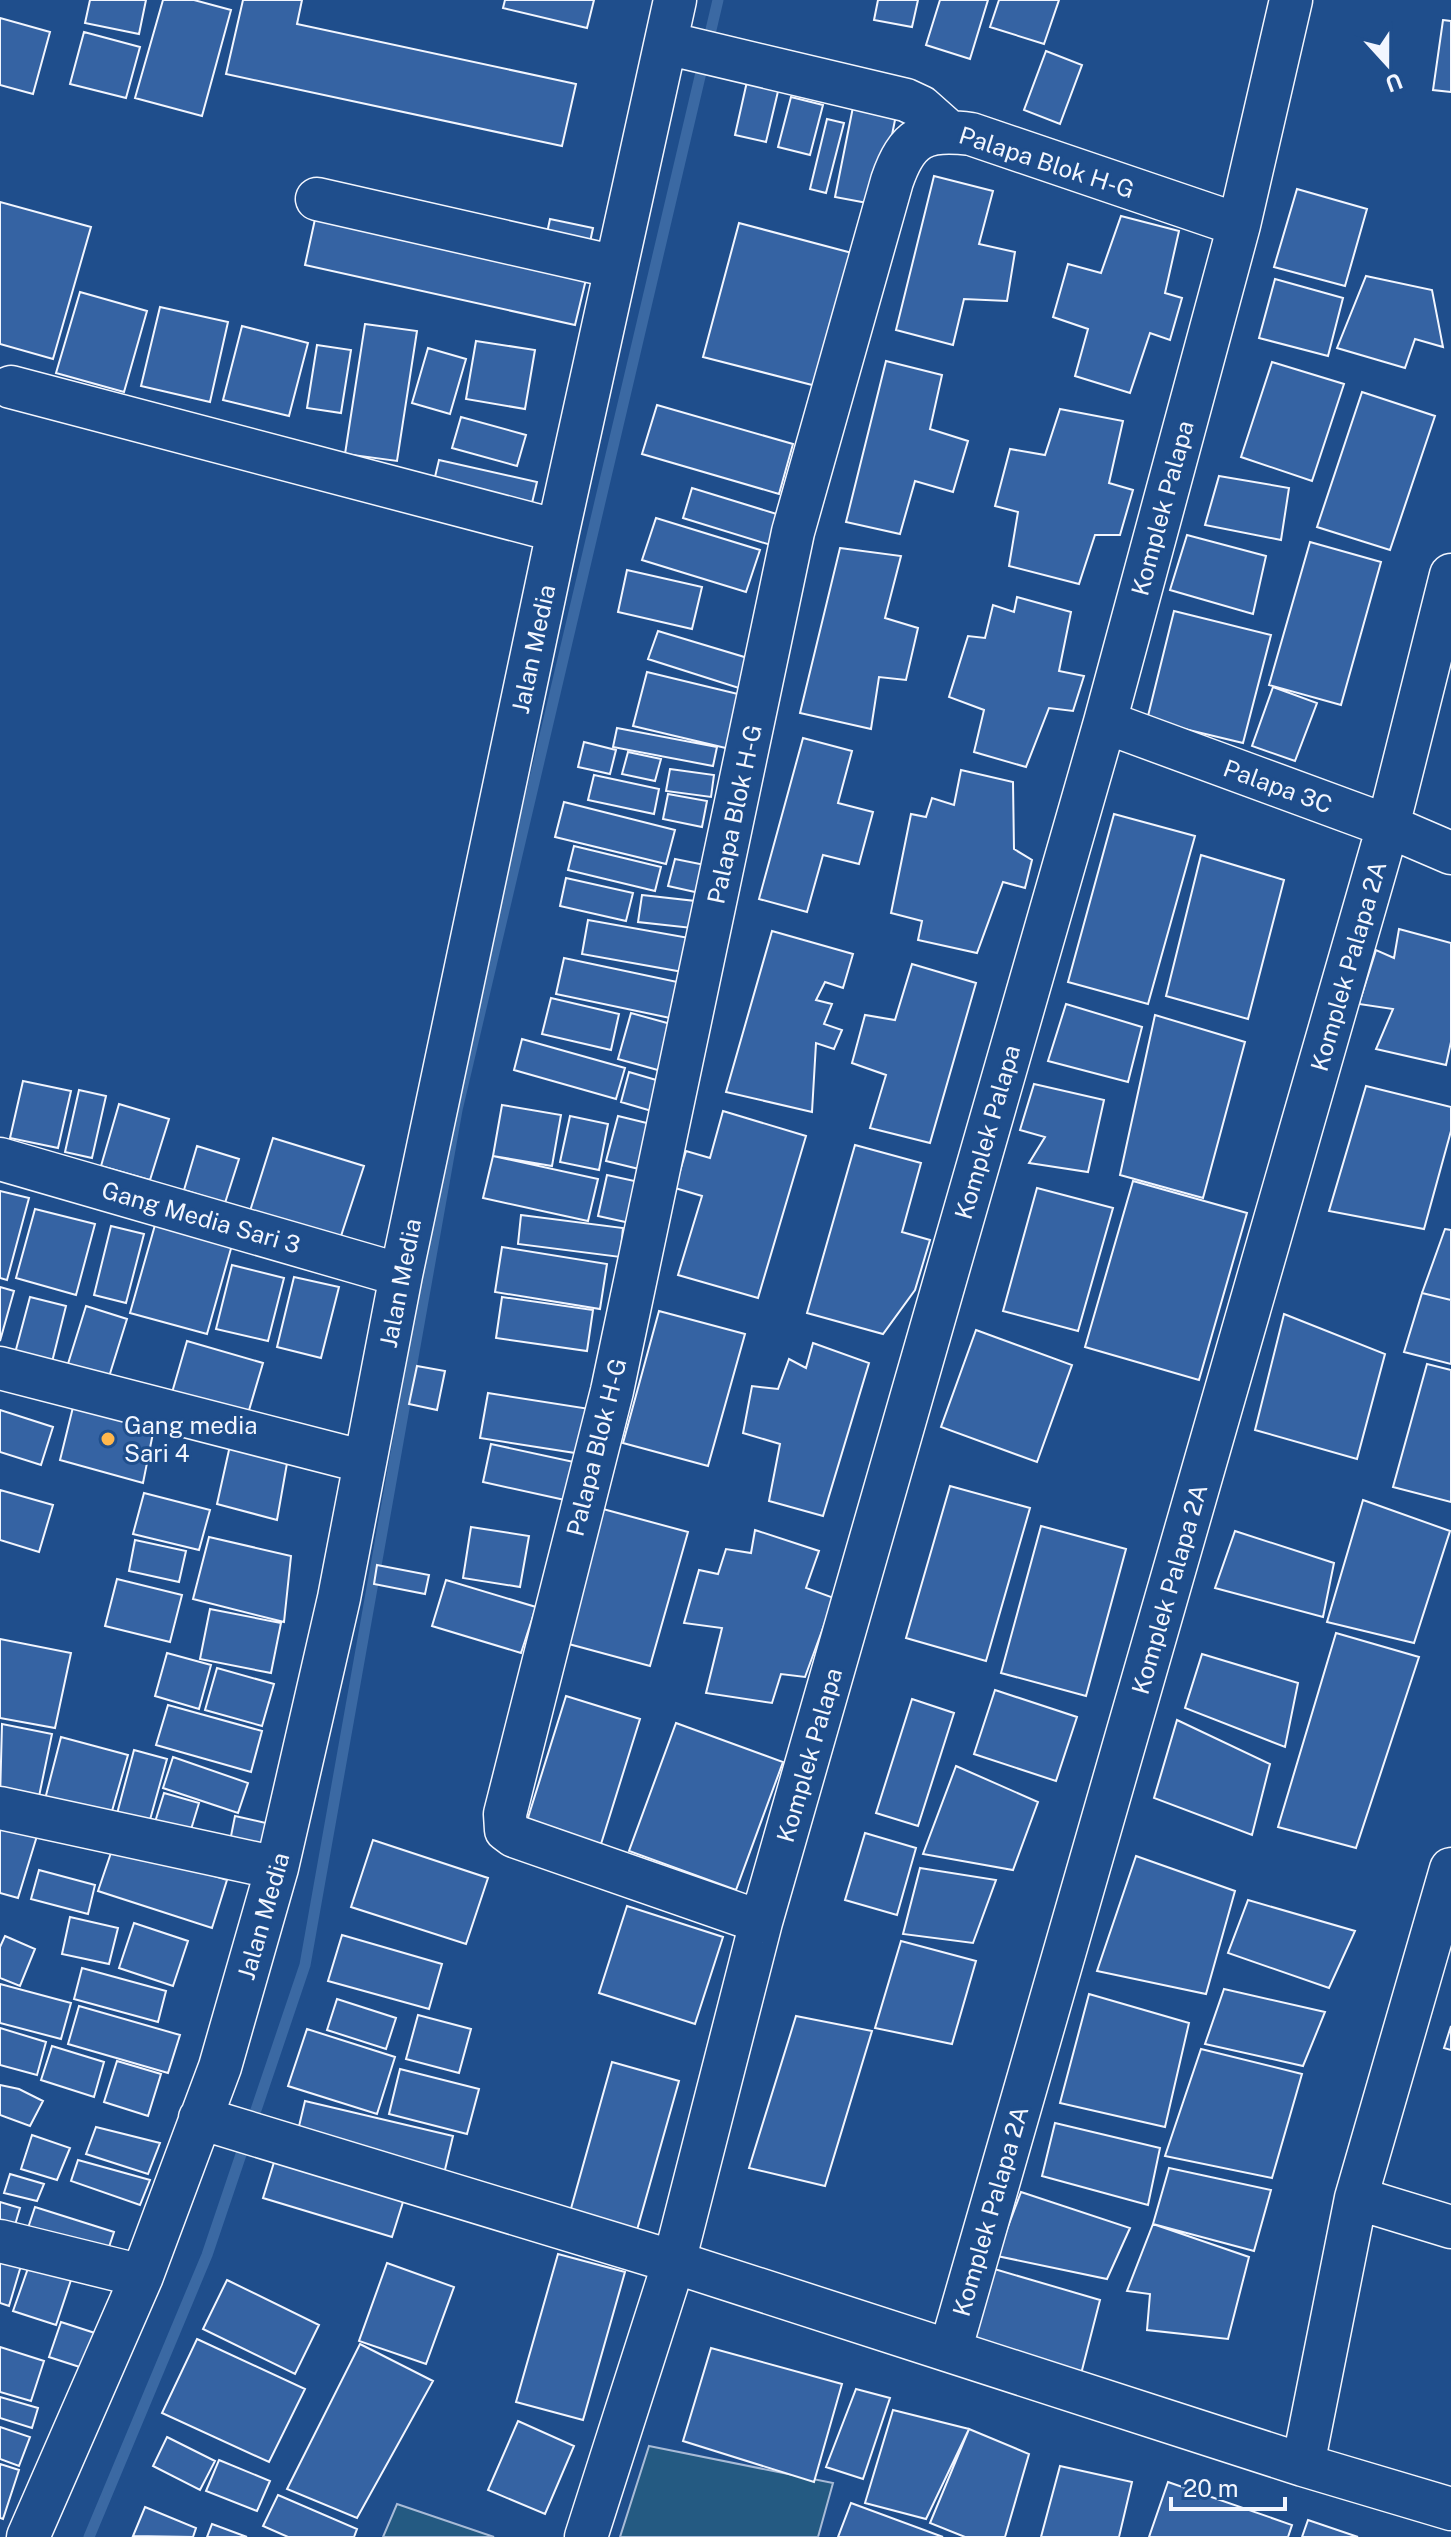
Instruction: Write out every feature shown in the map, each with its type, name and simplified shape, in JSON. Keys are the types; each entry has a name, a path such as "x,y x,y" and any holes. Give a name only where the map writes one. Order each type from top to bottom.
{"street":[{"name":"Jalan Media","path":"28,2537 206,2120 277,1868 339,1598 401,1275 558,531 675,0"},
{"name":"Komplek Palapa","path":"586,2537 674,2262 761,1922 1105,722 1239,225 1291,0"},
{"path":"666,43 906,100 921,107 948,131"},
{"name":"Palapa Blok H-G","path":"761,1922 514,1836 506,1830 505,1814 612,1391 793,532 899,161 907,147 917,139 948,131 971,134 1239,225"},
{"path":"317,199 616,267"},
{"path":"11,387 558,531"},
{"name":"Komplek Palapa 2A","path":"950,2351 1388,826 1451,575"},
{"name":"Palapa 3C","path":"1105,722 1388,826 1451,853"},
{"name":"Gang Media Sari 3","path":"0,1159 401,1275"},
{"path":"0,1368 365,1462"},
{"path":"0,1808 277,1868"},
{"path":"1303,2465 1356,2198 1449,1879"},
{"path":"206,2120 674,2262 1303,2465 1451,2509"},
{"path":"1356,2198 1451,2227"},
{"path":"0,2241 142,2276"}],"shaded area":[{"path":"649,2446 833,2483 818,2537 620,2537"},
{"path":"397,2504 494,2537 383,2537"}],"building":[{"path":"90,0 146,0 139,34 85,23"},
{"path":"163,0 194,0 231,10 202,116 135,98"},
{"path":"243,0 302,0 297,24 576,84 562,146 226,74"},
{"path":"505,0 594,0 587,28 503,8"},
{"path":"878,0 918,0 912,27 874,20"},
{"path":"940,0 988,0 970,59 926,45"},
{"path":"999,0 1059,0 1044,44 990,27"},
{"path":"0,18 50,32 33,94 0,85"},
{"path":"1443,20 1451,21 1451,92 1433,90"},
{"path":"84,32 140,47 126,98 70,84"},
{"path":"1046,51 1082,65 1060,124 1024,110"},
{"path":"748,77 780,83 766,142 735,135"},
{"path":"791,97 823,105 810,155 778,147"},
{"path":"855,97 898,105 878,205 835,197"},
{"path":"827,119 844,123 826,193 810,189"},
{"path":"934,176 993,191 979,244 1015,252 1007,301 964,299 953,345 896,330"},
{"path":"1297,189 1367,209 1345,286 1274,267"},
{"path":"0,202 91,227 53,359 0,344"},
{"path":"317,210 588,271 575,325 305,265"},
{"path":"1121,216 1179,231 1165,293 1182,298 1170,340 1150,333 1130,393 1075,376 1088,329 1053,317 1068,264 1101,273"},
{"path":"550,219 593,228 587,256 544,247"},
{"path":"739,223 852,253 816,386 703,357"},
{"path":"1366,276 1432,290 1443,347 1415,339 1405,368 1337,348"},
{"path":"1275,279 1343,298 1328,356 1259,338"},
{"path":"80,292 147,311 124,392 56,373"},
{"path":"160,307 228,322 210,402 141,386"},
{"path":"365,324 417,331 397,461 345,454"},
{"path":"242,326 308,343 289,416 223,400"},
{"path":"476,341 535,350 525,409 466,399"},
{"path":"317,345 351,350 341,413 307,408"},
{"path":"428,348 466,359 450,414 412,403"},
{"path":"886,361 942,375 930,429 968,441 953,492 915,481 900,534 846,522"},
{"path":"1272,362 1344,384 1312,481 1241,457"},
{"path":"1362,392 1435,416 1390,550 1317,527"},
{"path":"657,405 793,444 779,494 642,454"},
{"path":"1060,409 1123,421 1109,483 1133,490 1120,535 1095,535 1079,584 1009,566 1018,512 995,506 1010,449 1045,455"},
{"path":"461,417 526,435 517,466 452,448"},
{"path":"439,460 537,482 532,503 434,481"},
{"path":"1219,476 1289,488 1281,540 1205,525"},
{"path":"692,488 783,516 774,546 683,518"},
{"path":"656,518 760,550 746,592 642,560"},
{"path":"1187,535 1266,556 1253,614 1170,590"},
{"path":"1310,542 1381,562 1341,705 1269,685"},
{"path":"840,548 901,556 885,618 918,628 906,680 879,677 871,729 800,713"},
{"path":"627,570 702,587 692,629 618,612"},
{"path":"1017,597 1071,612 1059,671 1084,676 1073,711 1049,708 1026,767 974,752 984,710 949,697 968,636 985,638 993,605 1014,612"},
{"path":"1174,611 1271,635 1243,743 1147,720"},
{"path":"658,631 751,659 742,689 648,659"},
{"path":"647,672 742,695 730,749 633,726"},
{"path":"1273,687 1317,703 1295,761 1252,746"},
{"path":"617,728 717,747 713,766 613,747"},
{"path":"803,738 852,751 838,803 873,812 859,864 823,855 807,912 759,899"},
{"path":"584,742 616,750 610,774 578,767"},
{"path":"628,752 661,759 655,781 622,774"},
{"path":"670,769 714,775 711,797 666,791"},
{"path":"961,770 1013,782 1014,849 1032,860 1025,888 1003,882 977,953 918,940 922,921 891,913 911,814 926,817 932,798 954,805"},
{"path":"594,775 659,789 654,814 588,800"},
{"path":"668,794 707,801 702,827 663,819"},
{"path":"564,802 675,830 666,864 555,837"},
{"path":"1114,814 1195,836 1148,1004 1068,982"},
{"path":"574,846 661,867 655,891 568,870"},
{"path":"1201,855 1284,880 1248,1019 1166,996"},
{"path":"675,859 710,866 704,894 668,886"},
{"path":"566,878 633,893 626,921 560,906"},
{"path":"642,895 704,902 701,929 638,922"},
{"path":"588,920 689,938 683,972 582,954"},
{"path":"1399,929 1451,943 1451,1042 1446,1065 1376,1049 1393,1009 1359,1004 1376,950 1394,958"},
{"path":"772,931 853,954 843,988 825,982 816,1000 832,1004 824,1024 842,1030 834,1049 816,1043 812,1112 726,1092"},
{"path":"564,958 682,983 675,1019 556,994"},
{"path":"912,964 976,983 930,1143 870,1128 886,1075 852,1063 865,1015 895,1020"},
{"path":"551,998 619,1014 611,1050 542,1034"},
{"path":"1066,1004 1142,1027 1128,1082 1048,1061"},
{"path":"631,1013 678,1026 665,1072 618,1059"},
{"path":"1155,1015 1245,1042 1203,1198 1120,1175"},
{"path":"522,1039 625,1068 616,1099 514,1070"},
{"path":"629,1072 663,1082 655,1112 621,1102"},
{"path":"23,1081 71,1091 58,1148 10,1138"},
{"path":"1034,1084 1104,1100 1088,1172 1029,1163 1045,1137 1020,1130"},
{"path":"1366,1086 1451,1107 1451,1131 1424,1229 1329,1211"},
{"path":"79,1090 106,1096 92,1158 65,1152"},
{"path":"119,1104 169,1119 150,1180 101,1166"},
{"path":"502,1105 561,1115 552,1166 493,1156"},
{"path":"723,1111 806,1136 758,1298 678,1275 702,1196 675,1188 686,1151 710,1158"},
{"path":"570,1116 608,1124 599,1170 560,1162"},
{"path":"618,1116 655,1125 643,1170 606,1161"},
{"path":"273,1138 364,1166 340,1239 250,1211"},
{"path":"855,1145 921,1163 902,1232 930,1240 915,1290 883,1334 807,1313"},
{"path":"197,1146 239,1159 225,1203 184,1190"},
{"path":"493,1156 598,1179 588,1221 483,1198"},
{"path":"607,1175 639,1182 630,1223 598,1216"},
{"path":"1133,1181 1247,1213 1199,1380 1085,1347"},
{"path":"1037,1188 1113,1208 1078,1331 1003,1311"},
{"path":"0,1191 29,1198 7,1280 0,1278"},
{"path":"35,1209 95,1224 76,1295 16,1278"},
{"path":"521,1215 623,1228 620,1257 518,1244"},
{"path":"155,1225 232,1245 207,1334 130,1313"},
{"path":"111,1226 144,1234 126,1303 94,1295"},
{"path":"1445,1229 1451,1230 1451,1300 1422,1293"},
{"path":"502,1247 607,1264 600,1309 495,1292"},
{"path":"232,1265 284,1278 268,1341 216,1329"},
{"path":"294,1277 339,1287 321,1358 277,1347"},
{"path":"0,1287 14,1291 0,1341"},
{"path":"1422,1293 1451,1300 1451,1364 1404,1352"},
{"path":"30,1297 66,1306 51,1366 14,1357"},
{"path":"502,1297 593,1310 587,1351 496,1338"},
{"path":"86,1306 127,1319 108,1380 67,1367"},
{"path":"659,1311 745,1334 708,1466 623,1443"},
{"path":"1284,1314 1385,1354 1357,1459 1255,1430"},
{"path":"976,1330 1072,1365 1037,1462 941,1427"},
{"path":"187,1341 263,1363 247,1417 171,1396"},
{"path":"813,1343 869,1363 823,1516 769,1501 780,1444 743,1433 752,1386 778,1389 789,1359 806,1368"},
{"path":"1427,1364 1451,1370 1451,1502 1393,1487"},
{"path":"417,1366 445,1371 437,1410 409,1404"},
{"path":"488,1393 596,1410 588,1455 480,1438"},
{"name":"Gang media Sari 4","path":"75,1399 156,1418 143,1483 60,1460"},
{"path":"0,1410 53,1427 41,1465 0,1452"},
{"path":"231,1441 289,1452 277,1520 217,1504"},
{"path":"491,1444 583,1464 574,1502 483,1482"},
{"path":"950,1486 1030,1508 986,1661 906,1638"},
{"path":"0,1490 53,1505 39,1552 0,1540"},
{"path":"144,1493 210,1510 199,1550 133,1534"},
{"path":"1363,1500 1450,1531 1414,1643 1327,1622"},
{"path":"603,1509 688,1532 650,1666 565,1643"},
{"path":"1041,1526 1126,1549 1086,1696 1001,1673"},
{"path":"471,1527 529,1536 520,1587 463,1578"},
{"path":"755,1530 819,1551 806,1588 834,1598 805,1677 781,1674 772,1703 706,1693 722,1628 684,1623 699,1570 718,1574 726,1549 751,1553"},
{"path":"1235,1531 1334,1563 1323,1617 1215,1588"},
{"path":"209,1537 291,1556 284,1622 193,1599"},
{"path":"135,1540 186,1551 179,1582 129,1571"},
{"path":"377,1565 429,1575 425,1594 374,1584"},
{"path":"117,1579 182,1595 170,1642 105,1626"},
{"path":"446,1580 536,1607 521,1653 432,1626"},
{"path":"210,1609 281,1623 271,1673 200,1659"},
{"path":"1336,1633 1419,1657 1356,1848 1278,1827"},
{"path":"0,1639 71,1653 55,1728 0,1718"},
{"path":"167,1653 211,1665 199,1709 155,1696"},
{"path":"1202,1654 1298,1683 1285,1747 1185,1708"},
{"path":"217,1668 274,1684 262,1726 205,1710"},
{"path":"995,1690 1077,1717 1056,1781 974,1754"},
{"path":"566,1696 640,1719 601,1844 527,1821"},
{"path":"912,1699 954,1713 918,1826 876,1813"},
{"path":"168,1705 262,1731 251,1772 156,1745"},
{"path":"1177,1720 1270,1764 1252,1835 1154,1798"},
{"path":"676,1723 783,1762 736,1890 629,1851"},
{"path":"2,1724 52,1734 37,1806 0,1799"},
{"path":"61,1737 128,1755 108,1825 43,1807"},
{"path":"134,1750 167,1759 146,1834 114,1825"},
{"path":"173,1757 248,1783 238,1813 163,1788"},
{"path":"956,1766 1038,1802 1013,1870 923,1854"},
{"path":"164,1793 199,1803 186,1846 151,1835"},
{"path":"0,1815 40,1826 18,1898 0,1893"},
{"path":"235,1816 270,1824 263,1854 229,1846"},
{"path":"865,1833 916,1848 897,1915 845,1900"},
{"path":"373,1840 488,1878 466,1944 351,1907"},
{"path":"114,1844 227,1880 212,1928 98,1891"},
{"path":"1136,1856 1235,1891 1206,1994 1097,1971"},
{"path":"920,1868 996,1880 973,1943 903,1934"},
{"path":"39,1870 95,1885 88,1914 31,1899"},
{"path":"1248,1900 1355,1931 1329,1988 1228,1953"},
{"path":"627,1906 723,1937 695,2024 599,1993"},
{"path":"70,1917 118,1928 109,1964 62,1954"},
{"path":"134,1923 188,1941 173,1986 119,1968"},
{"path":"342,1935 442,1964 429,2009 328,1981"},
{"path":"5,1936 35,1949 20,1986 0,1978 0,1947"},
{"path":"901,1941 976,1961 952,2044 875,2028"},
{"path":"82,1968 166,1991 158,2022 74,1999"},
{"path":"0,1984 71,2003 61,2039 0,2023"},
{"path":"1224,1989 1325,2012 1303,2066 1205,2044"},
{"path":"1089,1994 1189,2023 1165,2127 1060,2103"},
{"path":"337,1999 396,2018 386,2049 327,2030"},
{"path":"79,2006 180,2035 168,2073 68,2044"},
{"path":"418,2015 471,2029 459,2073 406,2059"},
{"path":"796,2016 872,2031 825,2186 749,2168"},
{"path":"1451,2026 1451,2050 1444,2048"},
{"path":"0,2028 46,2042 37,2075 0,2065"},
{"path":"307,2029 395,2057 377,2114 288,2086"},
{"path":"52,2046 104,2062 94,2097 41,2080"},
{"path":"1201,2049 1302,2074 1272,2178 1165,2156"},
{"path":"117,2061 161,2074 148,2116 104,2102"},
{"path":"612,2062 679,2081 637,2230 570,2212"},
{"path":"400,2069 479,2089 467,2134 389,2114"},
{"path":"0,2085 19,2089 43,2101 30,2126 0,2115"},
{"path":"305,2101 453,2136 443,2178 295,2143"},
{"path":"1055,2123 1160,2148 1148,2205 1042,2176"},
{"path":"96,2127 160,2143 148,2174 86,2154"},
{"path":"32,2135 70,2148 57,2180 21,2169"},
{"path":"279,2146 408,2186 392,2237 263,2198"},
{"path":"78,2160 150,2180 140,2205 71,2181"},
{"path":"1169,2168 1271,2190 1254,2251 1153,2224"},
{"path":"10,2174 44,2184 37,2201 4,2193"},
{"path":"1021,2192 1130,2228 1107,2279 997,2256"},
{"path":"0,2202 20,2208 15,2225 0,2221"},
{"path":"35,2207 114,2232 105,2259 26,2234"},
{"path":"1153,2224 1249,2257 1228,2339 1147,2330 1150,2294 1127,2291"},
{"path":"0,2253 23,2259 9,2306 0,2303"},
{"path":"33,2254 75,2268 56,2325 13,2311"},
{"path":"558,2254 625,2272 583,2420 516,2402"},
{"path":"387,2263 454,2287 426,2364 359,2341"},
{"path":"991,2268 1100,2300 1081,2374 971,2344"},
{"path":"227,2280 319,2325 295,2374 203,2329"},
{"path":"61,2322 104,2336 92,2371 49,2357"},
{"path":"197,2339 305,2389 269,2462 162,2413"},
{"path":"360,2344 433,2381 357,2518 287,2489"},
{"path":"0,2347 44,2361 31,2401 0,2392"},
{"path":"711,2348 842,2384 814,2482 683,2441"},
{"path":"856,2389 890,2398 863,2479 826,2467"},
{"path":"0,2397 38,2408 32,2428 0,2418"},
{"path":"893,2410 969,2429 926,2519 865,2503"},
{"path":"518,2421 574,2446 545,2514 488,2490"},
{"path":"0,2427 30,2437 19,2466 0,2459"},
{"path":"969,2429 1029,2454 1005,2537 965,2537 930,2523"},
{"path":"167,2437 215,2461 200,2490 153,2466"},
{"path":"219,2460 270,2481 257,2511 206,2491"},
{"path":"0,2464 19,2470 3,2519 0,2518"},
{"path":"1060,2466 1132,2482 1119,2537 1041,2537"},
{"path":"1168,2482 1292,2525 1288,2537 1149,2537"},
{"path":"278,2495 357,2529 354,2537 288,2537 263,2526"},
{"path":"851,2503 943,2537 838,2537"},
{"path":"145,2507 196,2528 193,2537 133,2536"},
{"path":"1308,2520 1358,2537 1302,2537"},
{"path":"212,2524 247,2537 207,2537"}],"waterway":[{"path":"89,2537 207,2255 305,1965 457,1110 718,0"}],"place":[{"name":"Gang media Sari 4","path":"108,1439"}]}
